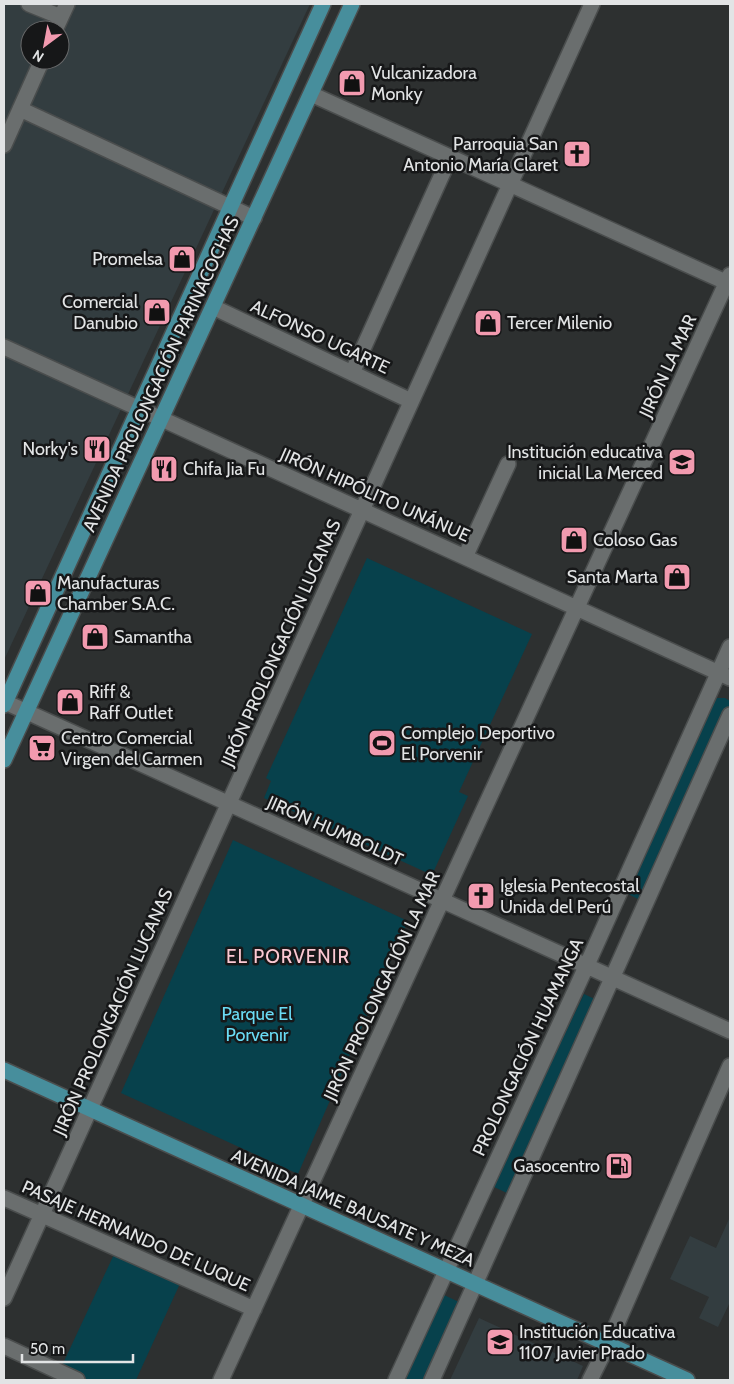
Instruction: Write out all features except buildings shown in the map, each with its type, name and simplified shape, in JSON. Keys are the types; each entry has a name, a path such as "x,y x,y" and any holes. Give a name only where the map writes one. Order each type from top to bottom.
{"main road":[{"name":"AVENIDA PROLONGACIÓN PARINACOCHAS","path":"4,704 323,4"},
{"name":"AVENIDA PROLONGACIÓN PARINACOCHAS","path":"4,760 352,4"},
{"name":"AVENIDA JAIME BAUSATE Y MEZA","path":"4,1070 687,1380"}],"street":[{"path":"29,4 61,17"},
{"name":"JIRÓN PROLONGACIÓN LUCANAS","path":"4,1298 592,4"},
{"path":"4,145 38,70"},
{"path":"311,94 729,280"},
{"path":"20,109 254,218"},
{"path":"352,373 450,157"},
{"name":"JIRÓN LA MAR","path":"577,608 729,280"},
{"name":"ALFONSO UGARTE","path":"213,307 411,401"},
{"name":"JIRÓN HIPÓLITO UNÁNUE","path":"4,347 725,676"},
{"path":"465,557 508,464"},
{"name":"JIRÓN PROLONGACIÓN LA MAR","path":"220,1380 577,608"},
{"name":"PROLONGACIÓN HUAMANGA","path":"396,1380 586,967 725,676 730,647"},
{"name":"JIRÓN HUMBOLDT","path":"4,704 26,712 730,1032"},
{"path":"432,1380 730,715"},
{"path":"590,1380 608,1344 730,1066"},
{"name":"PASAJE HERNANDO DE LUQUE","path":"4,1198 254,1308"},
{"path":"4,1346 77,1380"}],"shaded area":[{"path":"4,4 310,4 4,660"},
{"path":"729,1219 730,1302 718,1327 699,1318 709,1297 670,1279 690,1236 716,1248"},
{"name":"Institución Educativa 1107 Javier Prado","path":"479,1318 583,1366 577,1380 450,1380"}],"green space":[{"name":"Complejo Deportivo El Porvenir","path":"367,558 532,634 459,792 468,796 432,875 264,798 271,781 266,778"},
{"path":"717,698 725,698 730,701 730,708 638,899 628,894"},
{"name":"Parque El Porvenir","path":"233,840 408,921 298,1174 121,1093"},
{"path":"584,994 601,1002 509,1194 492,1186"},
{"path":"117,1248 183,1277 136,1380 77,1380 59,1372"},
{"path":"444,1295 459,1302 423,1380 404,1380"}],"place":[{"name":"Vulcanizadora Monky","path":"352,83"},
{"name":"Parroquia San Antonio María Claret","path":"577,154"},
{"name":"Promelsa","path":"182,259"},
{"name":"Comercial Danubio","path":"157,312"},
{"name":"Tercer Milenio","path":"488,323"},
{"name":"Norky's","path":"97,449"},
{"name":"Institución educativa inicial La Merced","path":"682,462"},
{"name":"Chifa Jia Fu","path":"164,469"},
{"name":"Coloso Gas","path":"574,540"},
{"name":"Santa Marta","path":"677,577"},
{"name":"Manufacturas Chamber S.A.C.","path":"38,593"},
{"name":"Samantha","path":"95,637"},
{"name":"Riff & Raff Outlet","path":"70,702"},
{"name":"Complejo Deportivo El Porvenir","path":"382,743"},
{"name":"Centro Comercial Virgen del Carmen","path":"42,748"},
{"name":"Iglesia Pentecostal Unida del Perú","path":"481,896"},
{"name":"Gasocentro","path":"619,1166"},
{"name":"Institución Educativa 1107 Javier Prado","path":"500,1342"}],"district":[{"name":"EL PORVENIR","path":"288,956"}]}
